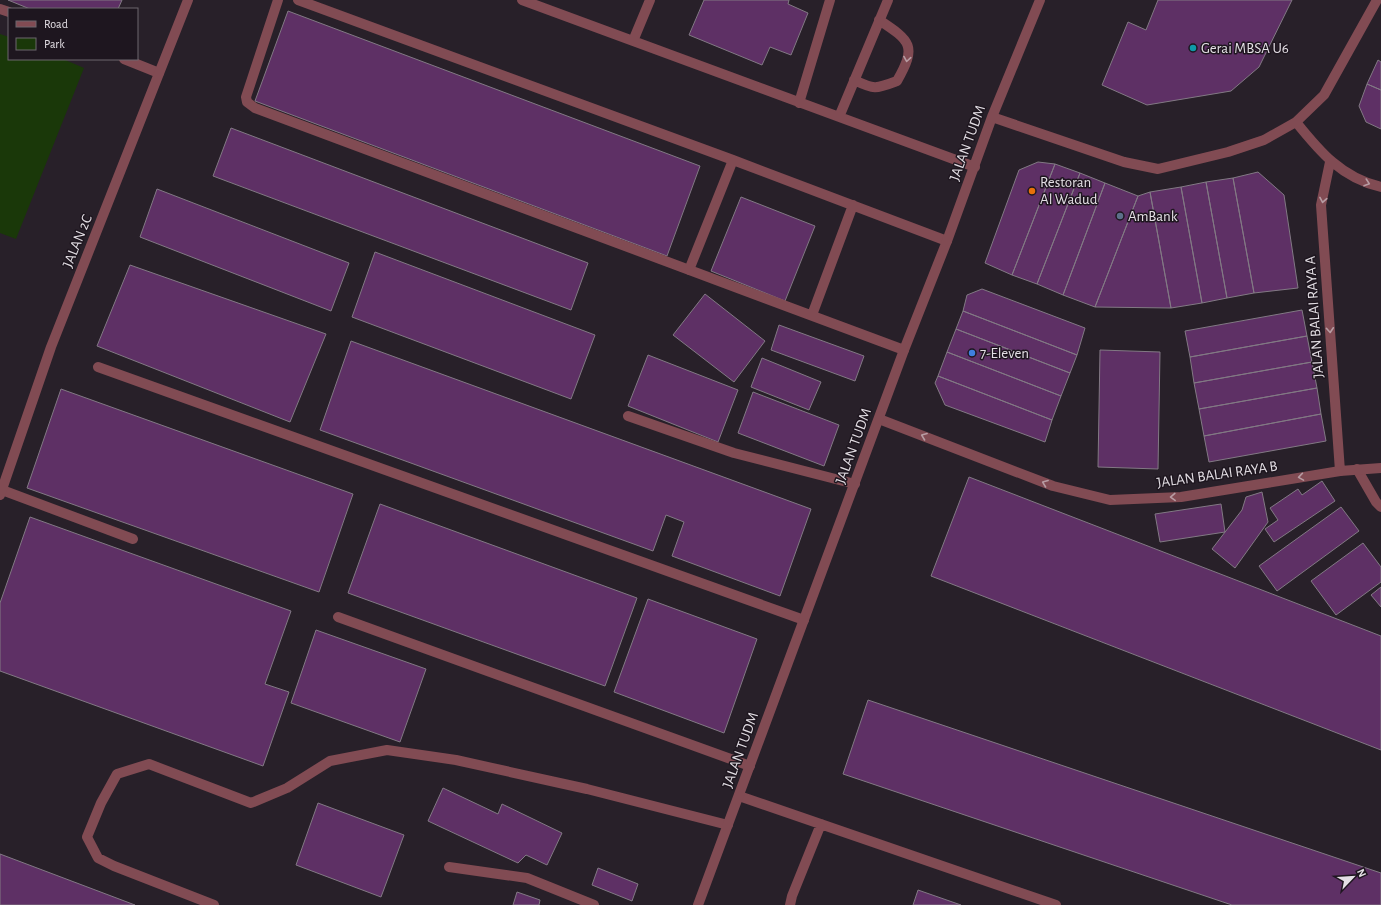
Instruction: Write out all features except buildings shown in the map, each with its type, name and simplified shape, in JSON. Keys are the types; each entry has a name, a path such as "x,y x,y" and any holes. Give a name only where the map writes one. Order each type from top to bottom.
{"street":[{"name":"JALAN 2C","path":"1,492 51,347 188,0"},
{"path":"278,0 246,97 248,102 255,108 904,350"},
{"path":"298,0 733,160 947,241"},
{"path":"522,0 537,3 633,41 974,167"},
{"path":"633,41 650,0"},
{"path":"799,103 830,0"},
{"path":"839,117 888,0"},
{"name":"JALAN TUDM","path":"698,905 904,350 947,241 992,118 1040,0"},
{"path":"992,118 1124,162 1158,169 1228,152 1264,140 1296,122 1324,95 1377,0"},
{"path":"854,80 870,87 879,88 897,82 908,63 908,45 902,35 879,20"},
{"path":"126,60 159,73"},
{"path":"1296,122 1330,162 1364,183 1381,187"},
{"path":"689,270 733,160"},
{"name":"JALAN BALAI RAYA A","path":"1330,162 1321,205 1340,471"},
{"path":"812,316 853,205"},
{"path":"98,367 804,620"},
{"path":"628,416 734,454 855,484"},
{"name":"JALAN BALAI RAYA B","path":"879,419 1053,486 1110,500 1181,497 1340,471 1381,468"},
{"path":"1357,469 1376,502 1381,506"},
{"path":"1,492 133,539"},
{"path":"338,617 750,766"},
{"path":"214,905 114,866 98,858 87,837 101,803 117,774 149,764 251,803 287,788 330,761 387,750 464,761 587,789 728,825"},
{"path":"739,796 1056,905"},
{"path":"790,905 792,896 821,824"},
{"path":"449,867 527,878 594,905"}],"green space":[{"path":"0,34 8,37 8,60 65,60 84,68 16,239 0,233"}],"place":[{"name":"Gerai MBSA U6","path":"1193,48"},
{"name":"Restoran Al Wadud","path":"1032,191"},
{"name":"AmBank","path":"1120,216"},
{"name":"7-Eleven","path":"972,353"}]}
